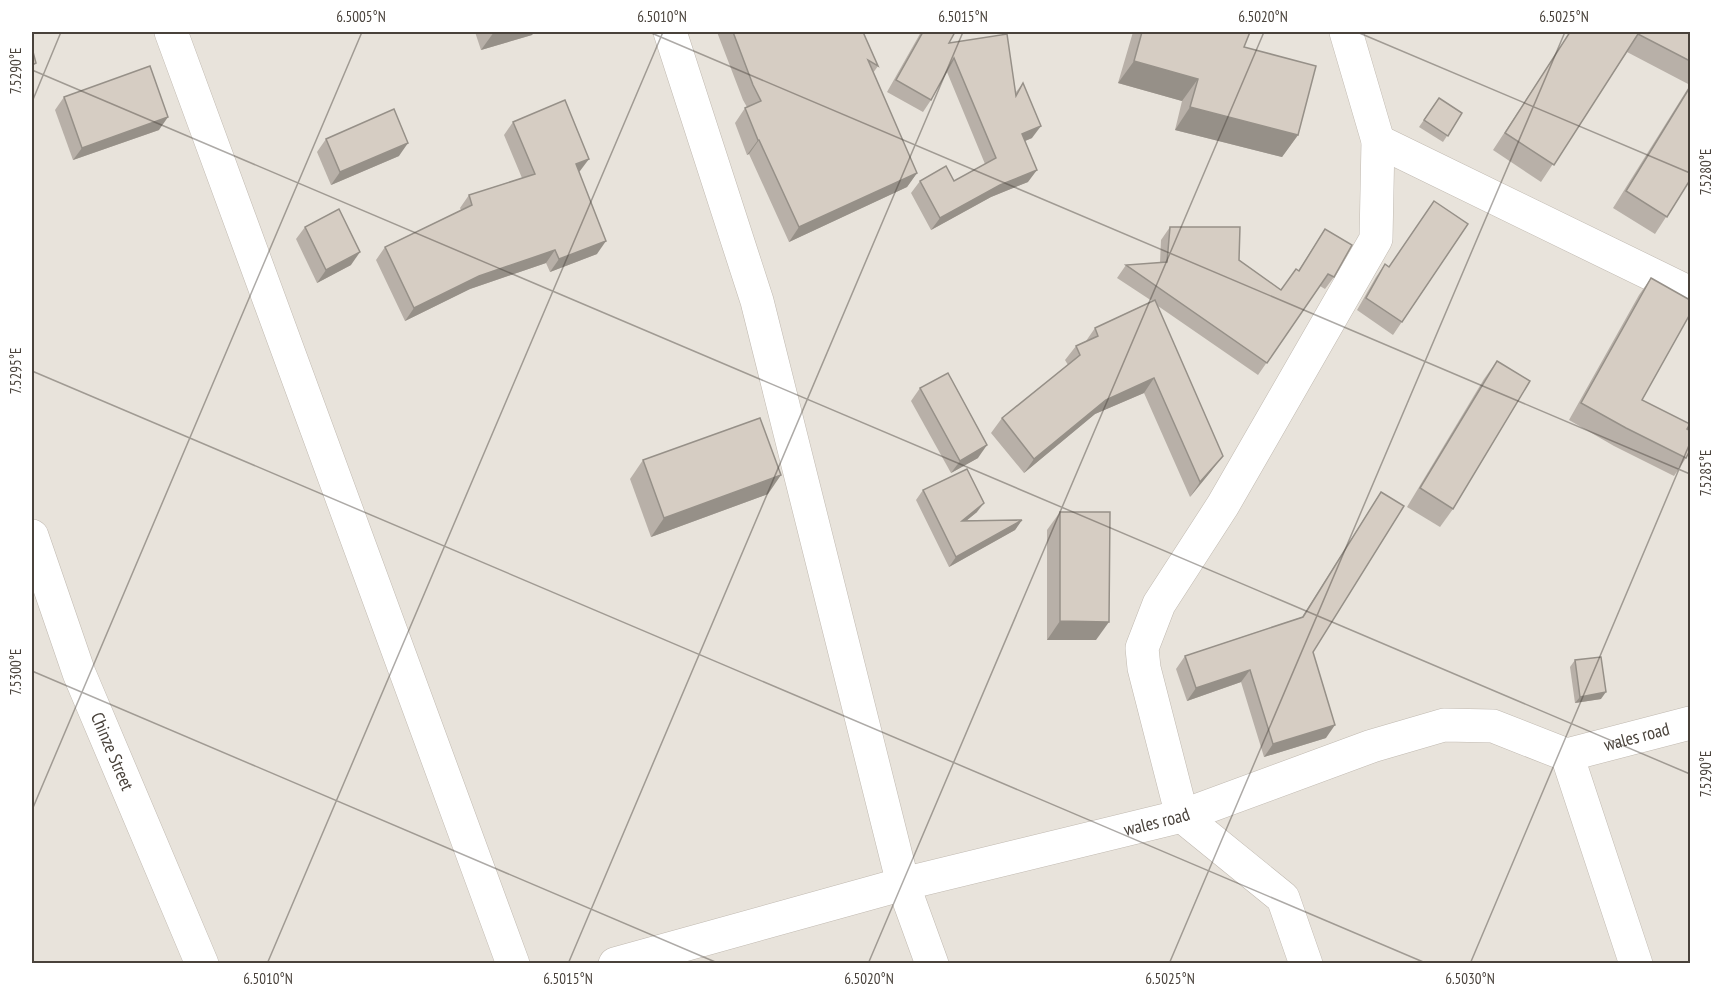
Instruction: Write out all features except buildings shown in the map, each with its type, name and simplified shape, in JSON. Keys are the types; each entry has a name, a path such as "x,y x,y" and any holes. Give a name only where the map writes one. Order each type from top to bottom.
{"street":[{"path":"171,32 513,963"},
{"path":"670,32 757,301 903,884 932,963"},
{"path":"1306,963 1283,898 1182,816 1144,668 1142,648 1159,604 1223,505 1376,239 1378,141 1346,32"},
{"path":"1378,141 1690,293"},
{"name":"Chinze Street","path":"32,536 80,673 202,963"},
{"name":"wales road","path":"615,963 903,884 1182,816 1372,746 1444,725 1493,726 1567,755 1690,723"},
{"path":"1567,755 1636,963"}],"shaded area":[{"path":"32,32 1690,32 1690,963 32,963"}]}
